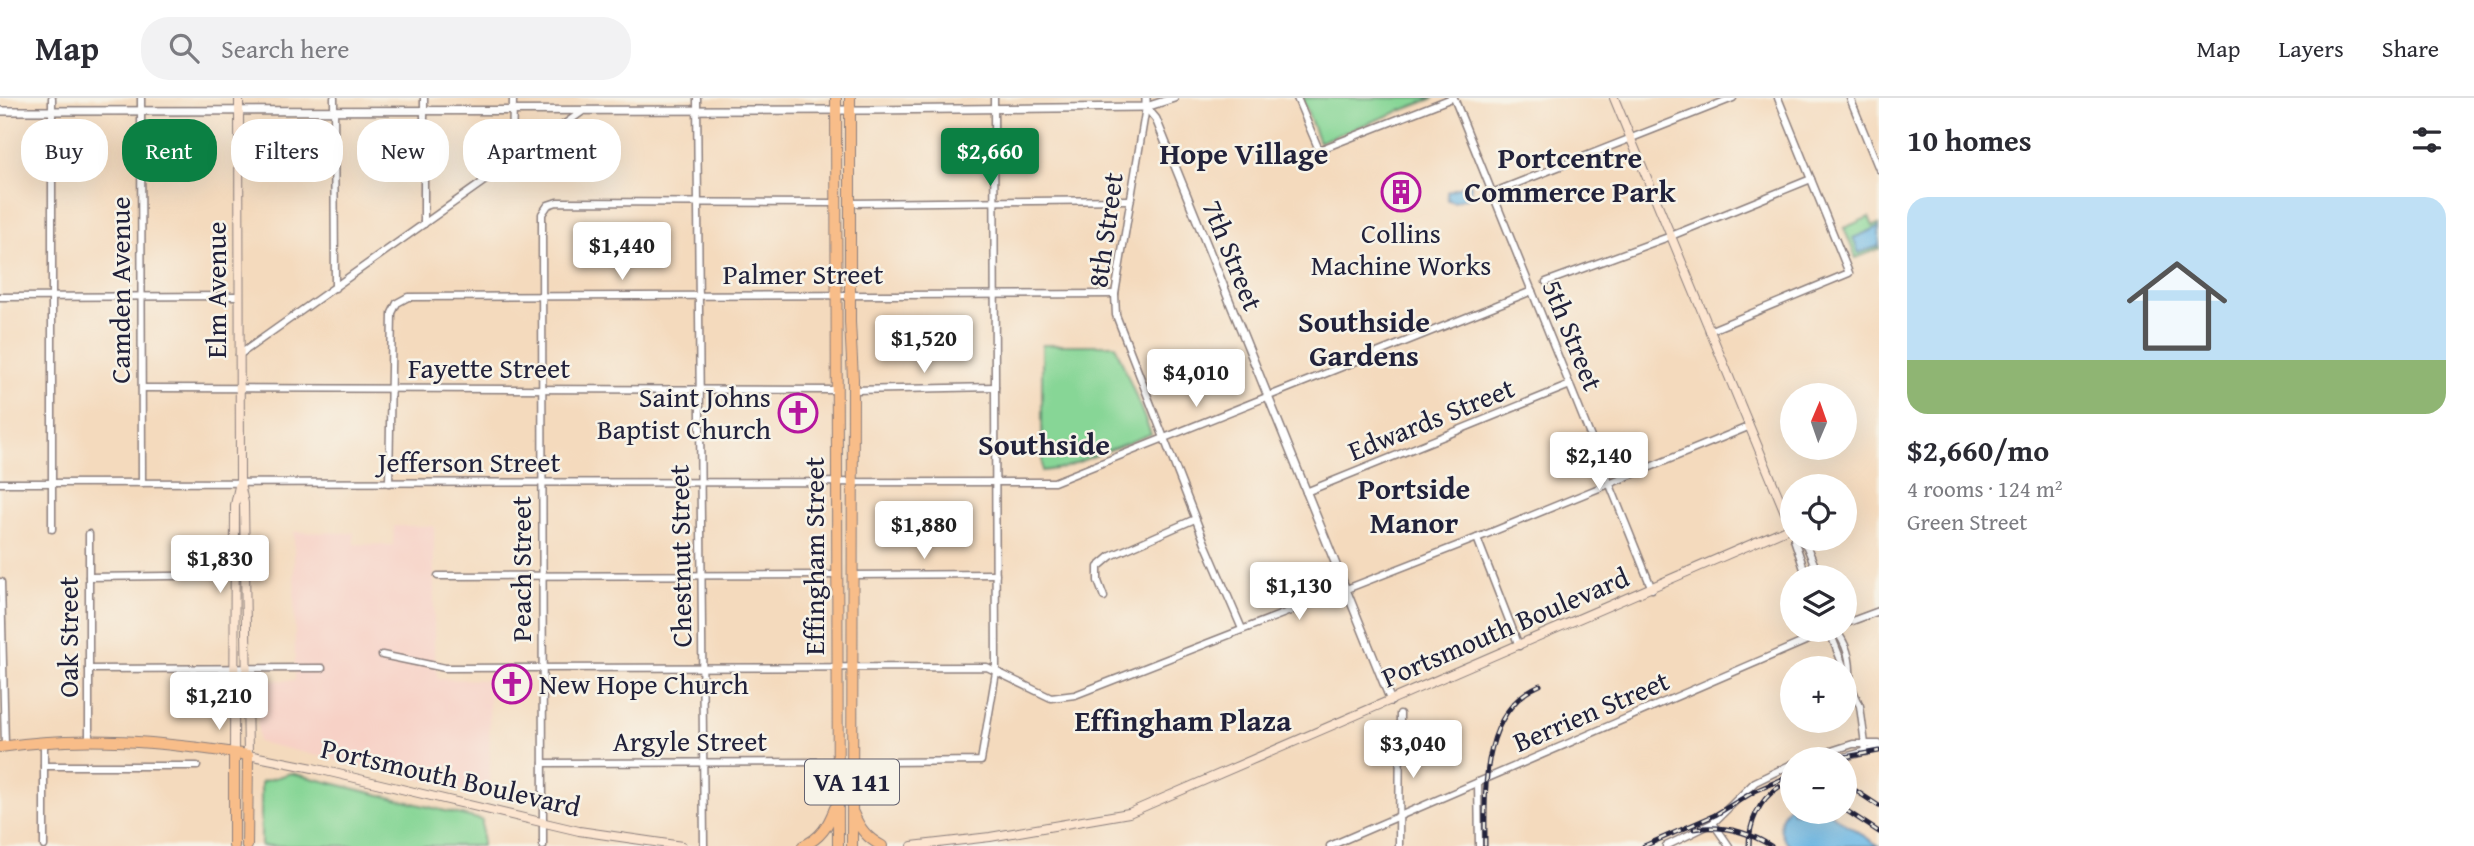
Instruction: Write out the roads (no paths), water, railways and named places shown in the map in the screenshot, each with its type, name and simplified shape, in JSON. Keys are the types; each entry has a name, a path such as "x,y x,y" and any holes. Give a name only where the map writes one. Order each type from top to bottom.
{"main road":[{"name":"Elm Avenue","path":"239,98 240,483 235,505 247,669 247,846"},
{"name":"Effingham Street","path":"850,98 853,390 852,846"},
{"path":"1614,98 1780,501"},
{"name":"Effingham Street","path":"836,104 838,846"},
{"name":"Portsmouth Boulevard","path":"912,846 981,839 1129,813 1780,534"},
{"name":"Elm Avenue","path":"234,846 233,669 240,576"},
{"name":"Portsmouth Boulevard","path":"2,747 89,740 156,742 248,755 542,822 610,836 682,846"},
{"path":"803,846 826,829 838,798"},
{"path":"851,809 866,836 882,846"}],"street":[{"path":"52,98 52,529"},
{"name":"Camden Avenue","path":"141,98 142,483"},
{"path":"334,98 335,288"},
{"path":"424,98 424,224"},
{"path":"512,119 513,98"},
{"name":"Chestnut Street","path":"697,98 704,846"},
{"path":"878,771 888,762 981,761 996,672 994,98"},
{"path":"0,111 584,110 836,104 850,109 994,109 1146,102 1174,98"},
{"path":"1297,98 1319,150 1453,98"},
{"name":"5th Street","path":"1453,98 1652,589"},
{"path":"1492,193 1733,98"},
{"path":"1709,331 1849,273 1778,98"},
{"path":"1850,98 1879,169"},
{"name":"8th Street","path":"1146,102 1115,294 1116,315 1195,519 1242,629"},
{"name":"7th Street","path":"1146,102 1156,119 1391,701"},
{"path":"571,119 584,110"},
{"path":"1546,282 1671,236 1811,179"},
{"path":"239,355 483,182"},
{"path":"850,203 1130,200"},
{"name":"Peach Street","path":"542,846 542,214 544,209 557,202 698,202"},
{"path":"698,202 837,203"},
{"name":"Jefferson Street","path":"0,483 1054,482 1532,291"},
{"name":"Palmer Street","path":"390,389 392,313 397,303 408,297 1115,294"},
{"path":"0,297 239,296"},
{"name":"Edwards Street","path":"1307,492 1570,385"},
{"path":"853,390 995,387"},
{"name":"Fayette Street","path":"142,388 837,390"},
{"path":"389,483 390,389"},
{"path":"382,655 438,667 987,667 1051,698 1075,695 1477,538 1748,426"},
{"path":"1104,597 1098,581 1098,567 1111,556 1195,519"},
{"name":"Oak Street","path":"89,534 89,740"},
{"path":"1477,538 1519,646"},
{"path":"852,575 996,574"},
{"path":"438,576 837,575"},
{"path":"89,577 240,576"},
{"path":"1,582 2,747"},
{"path":"1857,619 1879,611"},
{"name":"Berrien Street","path":"1330,846 1805,642"},
{"path":"89,669 323,668"},
{"path":"1857,698 1866,752"},
{"path":"1399,846 1400,714"},
{"path":"44,742 44,846"},
{"path":"1839,747 1865,743 1879,746"},
{"path":"1857,754 1879,746"},
{"name":"Argyle Street","path":"543,763 837,762"},
{"path":"44,766 197,766"},
{"path":"1666,846 1713,823 1755,782 1780,770"},
{"path":"1478,782 1479,846"},
{"path":"1713,823 1729,846"}],"water":[{"path":"1466,184 1471,185 1471,196 1454,202 1448,200 1447,192"},
{"path":"1879,227 1879,246 1859,253 1853,238"},
{"path":"1846,824 1879,846 1791,846 1783,836 1780,825"}],"railway":[{"path":"1485,846 1487,778 1496,733 1506,714 1520,697 1540,685"},
{"path":"1857,755 1879,751"},
{"path":"1644,846 1715,815 1755,791 1780,780"},
{"path":"1749,846 1756,812 1766,798 1779,787"},
{"path":"1857,792 1879,806"},
{"path":"1857,818 1879,832"},
{"path":"1694,829 1734,830 1771,846"}],"place":[{"name":"Collins Machine Works","path":"1401,192"},
{"name":"Saint Johns Baptist Church","path":"798,413"},
{"name":"New Hope Church","path":"512,684"}],"district":[{"name":"Hope Village","path":"1244,154"},
{"name":"Portcentre Commerce Park","path":"1570,175"},
{"name":"Southside Gardens","path":"1364,339"},
{"name":"Southside","path":"1044,445"},
{"name":"Portside Manor","path":"1414,506"},
{"name":"Effingham Plaza","path":"1183,721"}]}
